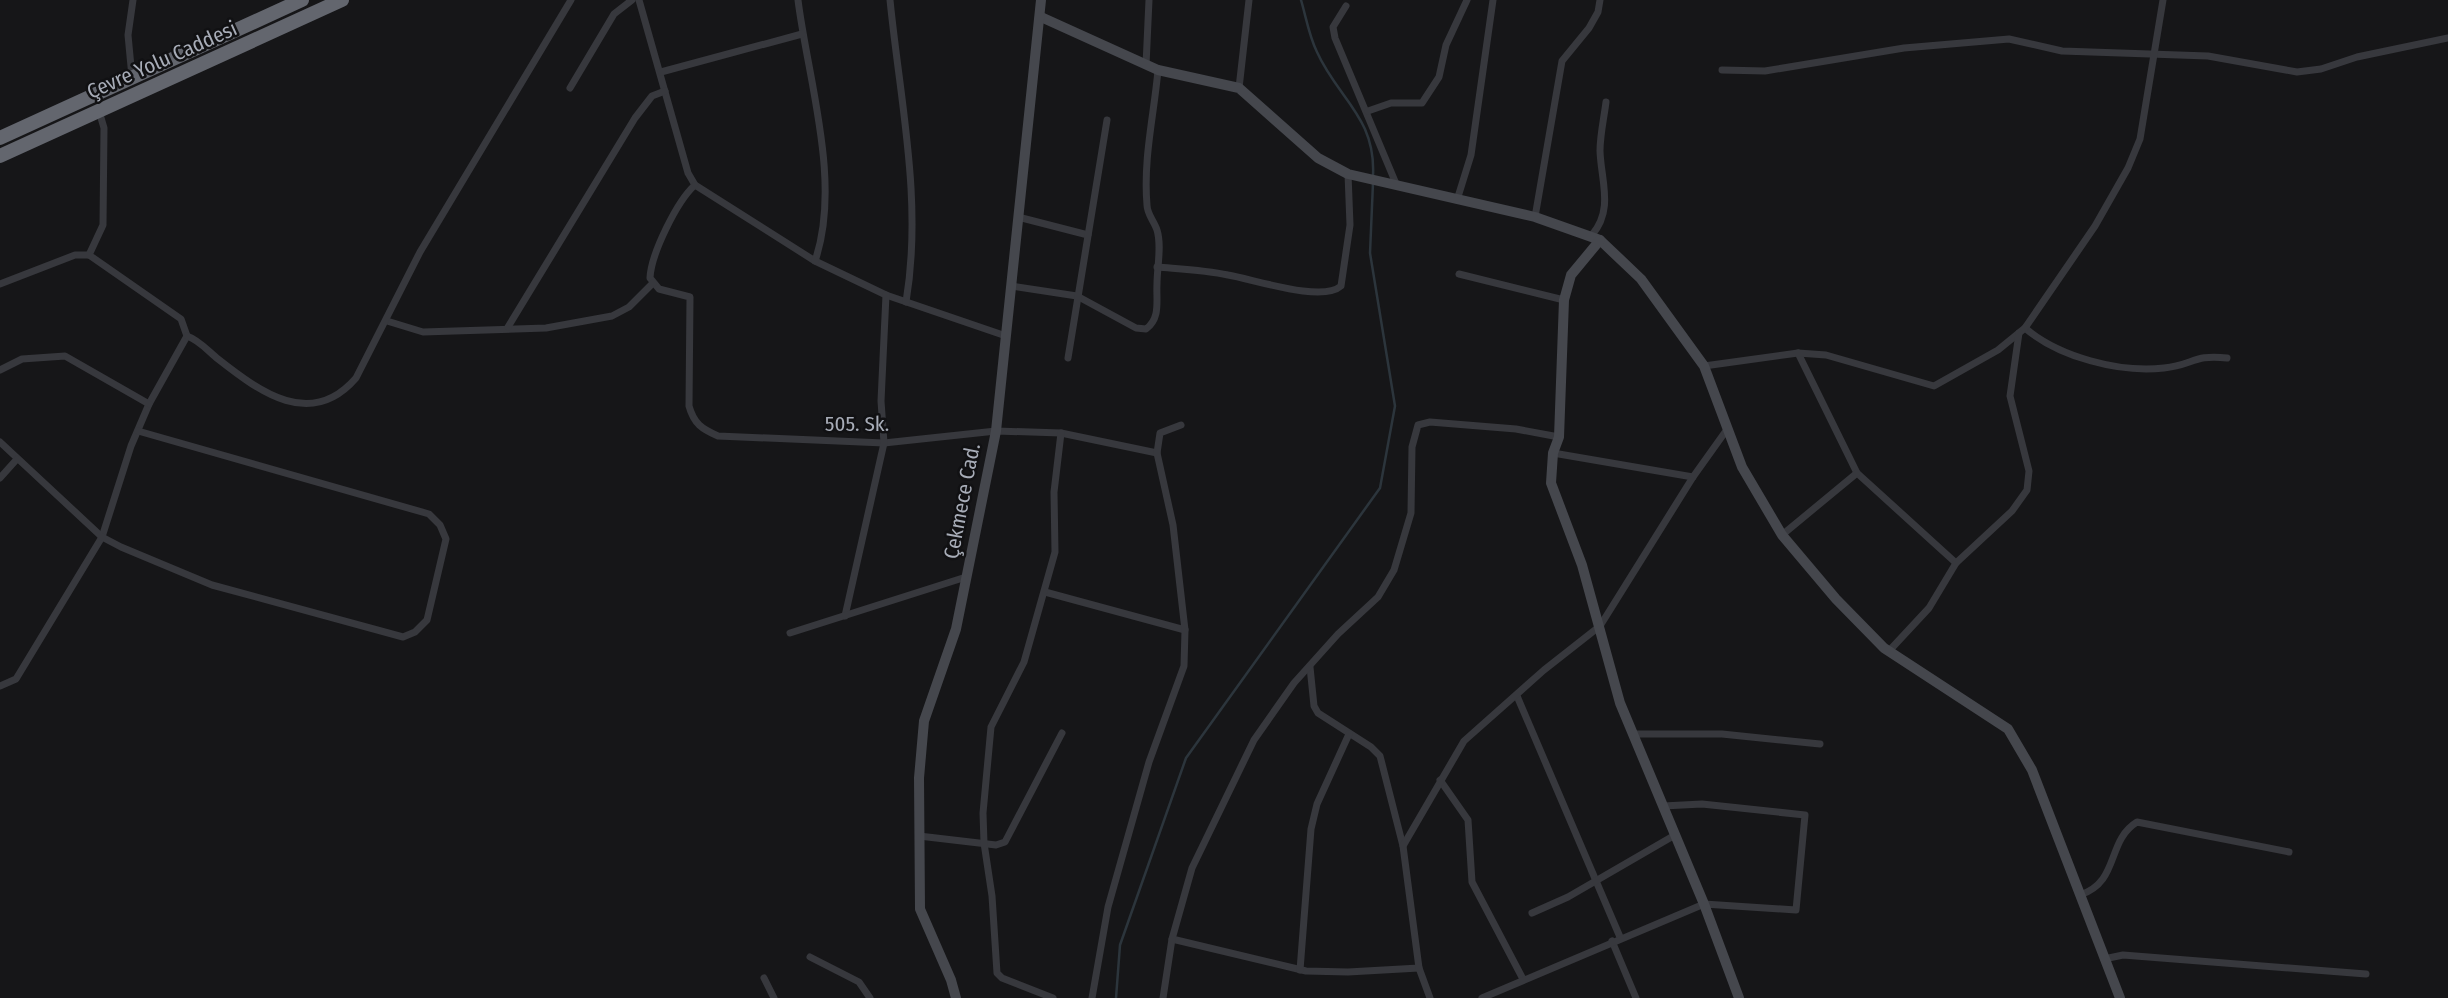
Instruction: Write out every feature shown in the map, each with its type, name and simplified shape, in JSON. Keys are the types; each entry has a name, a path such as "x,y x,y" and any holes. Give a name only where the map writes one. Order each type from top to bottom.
{"highway":[{"name":"Çevre Yolu Caddesi","path":"0,138 302,0"},
{"name":"Çevre Yolu Caddesi","path":"0,156 342,0"}],"street":[{"path":"132,78 128,35 133,0"},
{"path":"0,284 75,255 89,255 181,319 187,336 262,391 294,403 312,404 335,397 350,385 387,321 396,296 420,252 571,0"},
{"path":"570,88 614,14 632,0"},
{"path":"639,0 688,173 695,185 815,261 886,295 1006,336"},
{"path":"798,0 825,195 823,233 815,261"},
{"path":"891,0 912,182 912,267 906,302"},
{"name":"Çekmece Cad.","path":"956,998 951,980 919,909 919,836 925,721 956,629 996,431 1041,0"},
{"path":"1146,65 1149,0"},
{"path":"1239,88 1249,0"},
{"path":"1368,111 1391,103 1422,103 1439,77 1446,45 1467,0"},
{"path":"1456,201 1471,155 1493,0"},
{"path":"1535,217 1562,61 1589,28 1598,12 1600,0"},
{"path":"1704,366 1798,353 1826,355 1934,386 1998,350 2022,330 2095,226 2128,168 2140,139 2163,0"},
{"path":"1346,6 1333,27 1365,111 1368,111 1385,162 1398,186"},
{"path":"1041,17 1158,70 1239,88 1318,158 1348,174 1456,201 1535,217 1596,237 1641,279 1704,366 1742,467 1782,535 1836,599 1889,651 2008,729 2032,770 2120,998"},
{"path":"661,72 802,34"},
{"path":"1722,70 1765,71 1904,48 2009,39 2062,51 2208,56 2297,72 2321,69 2357,57 2448,38"},
{"path":"1012,286 1077,296 1101,306 1123,322 1146,329 1154,320 1158,307 1157,230 1147,209 1146,154 1154,120 1158,70"},
{"path":"508,327 635,118 652,96 665,91"},
{"path":"1606,102 1600,152 1605,206 1596,237 1571,275 1564,300 1559,438 1553,453 1551,483 1582,565 1620,702 1704,904 1734,997"},
{"path":"89,255 103,225 104,128 100,111"},
{"path":"1068,358 1107,120"},
{"path":"1157,267 1226,274 1304,291 1337,290 1342,286 1350,225 1348,174"},
{"path":"387,321 424,332 508,327 546,328 604,320 629,307 653,283 650,272 657,252 686,194 695,185"},
{"path":"1018,217 1088,235"},
{"path":"1459,274 1564,300"},
{"name":"505. Sk.","path":"653,283 666,292 690,297 689,406 696,424 718,436 884,443 996,431 1061,433 1157,453"},
{"path":"845,616 862,551 884,443 881,401 886,295"},
{"path":"2022,330 2044,344 2131,369 2171,367 2203,355 2227,358"},
{"path":"1889,651 1929,608 1956,563 2012,511 2027,490 2029,471 2010,396 2022,330"},
{"path":"0,686 16,679 102,537 149,404 187,336"},
{"path":"1798,353 1857,473 1956,563"},
{"path":"0,370 22,359 65,356 149,404"},
{"path":"1163,998 1172,939 1192,868 1236,772 1273,709 1338,634 1378,597 1394,570 1411,513 1412,447 1419,425 1430,422 1516,429 1559,438"},
{"path":"1092,998 1112,894 1149,762 1184,666 1185,630 1173,525 1157,453 1160,433 1181,425"},
{"path":"1403,846 1464,741 1544,670 1600,626 1693,477 1728,428"},
{"path":"0,442 102,537 194,578 403,637 415,632 428,620 446,539 440,525 429,513 138,431"},
{"path":"1053,998 1002,978 997,973 983,814 991,727 1024,662 1055,552 1054,492 1061,433"},
{"path":"1553,453 1693,477"},
{"path":"0,478 18,459"},
{"path":"1782,535 1857,473"},
{"path":"790,633 966,577"},
{"path":"1045,592 1185,630"},
{"path":"1310,667 1314,706 1318,713 1380,756 1403,846 1419,968 1430,998"},
{"path":"1517,696 1620,937"},
{"path":"919,836 984,844 1005,842 1062,733"},
{"path":"1300,970 1311,829 1317,804 1349,734"},
{"path":"1634,734 1722,734 1820,744"},
{"path":"1440,780 1468,820 1472,882 1523,979"},
{"path":"1482,998 1620,937 1704,904 1796,910 1805,815 1702,804 1663,806"},
{"path":"2080,895 2095,890 2105,878 2125,830 2137,822 2289,852"},
{"path":"1532,913 1568,897 1594,880 1647,854 1675,835"},
{"path":"1172,939 1300,970 1348,972 1419,968"},
{"path":"1612,941 1636,998"},
{"path":"2104,959 2123,955 2366,974"},
{"path":"810,957 859,982 870,998"},
{"path":"764,978 775,998"}],"waterway":[{"path":"1301,0 1317,52 1362,123 1372,156 1373,176"},
{"path":"1116,998 1120,945 1186,758 1380,488 1395,406 1370,253 1373,183"}]}
